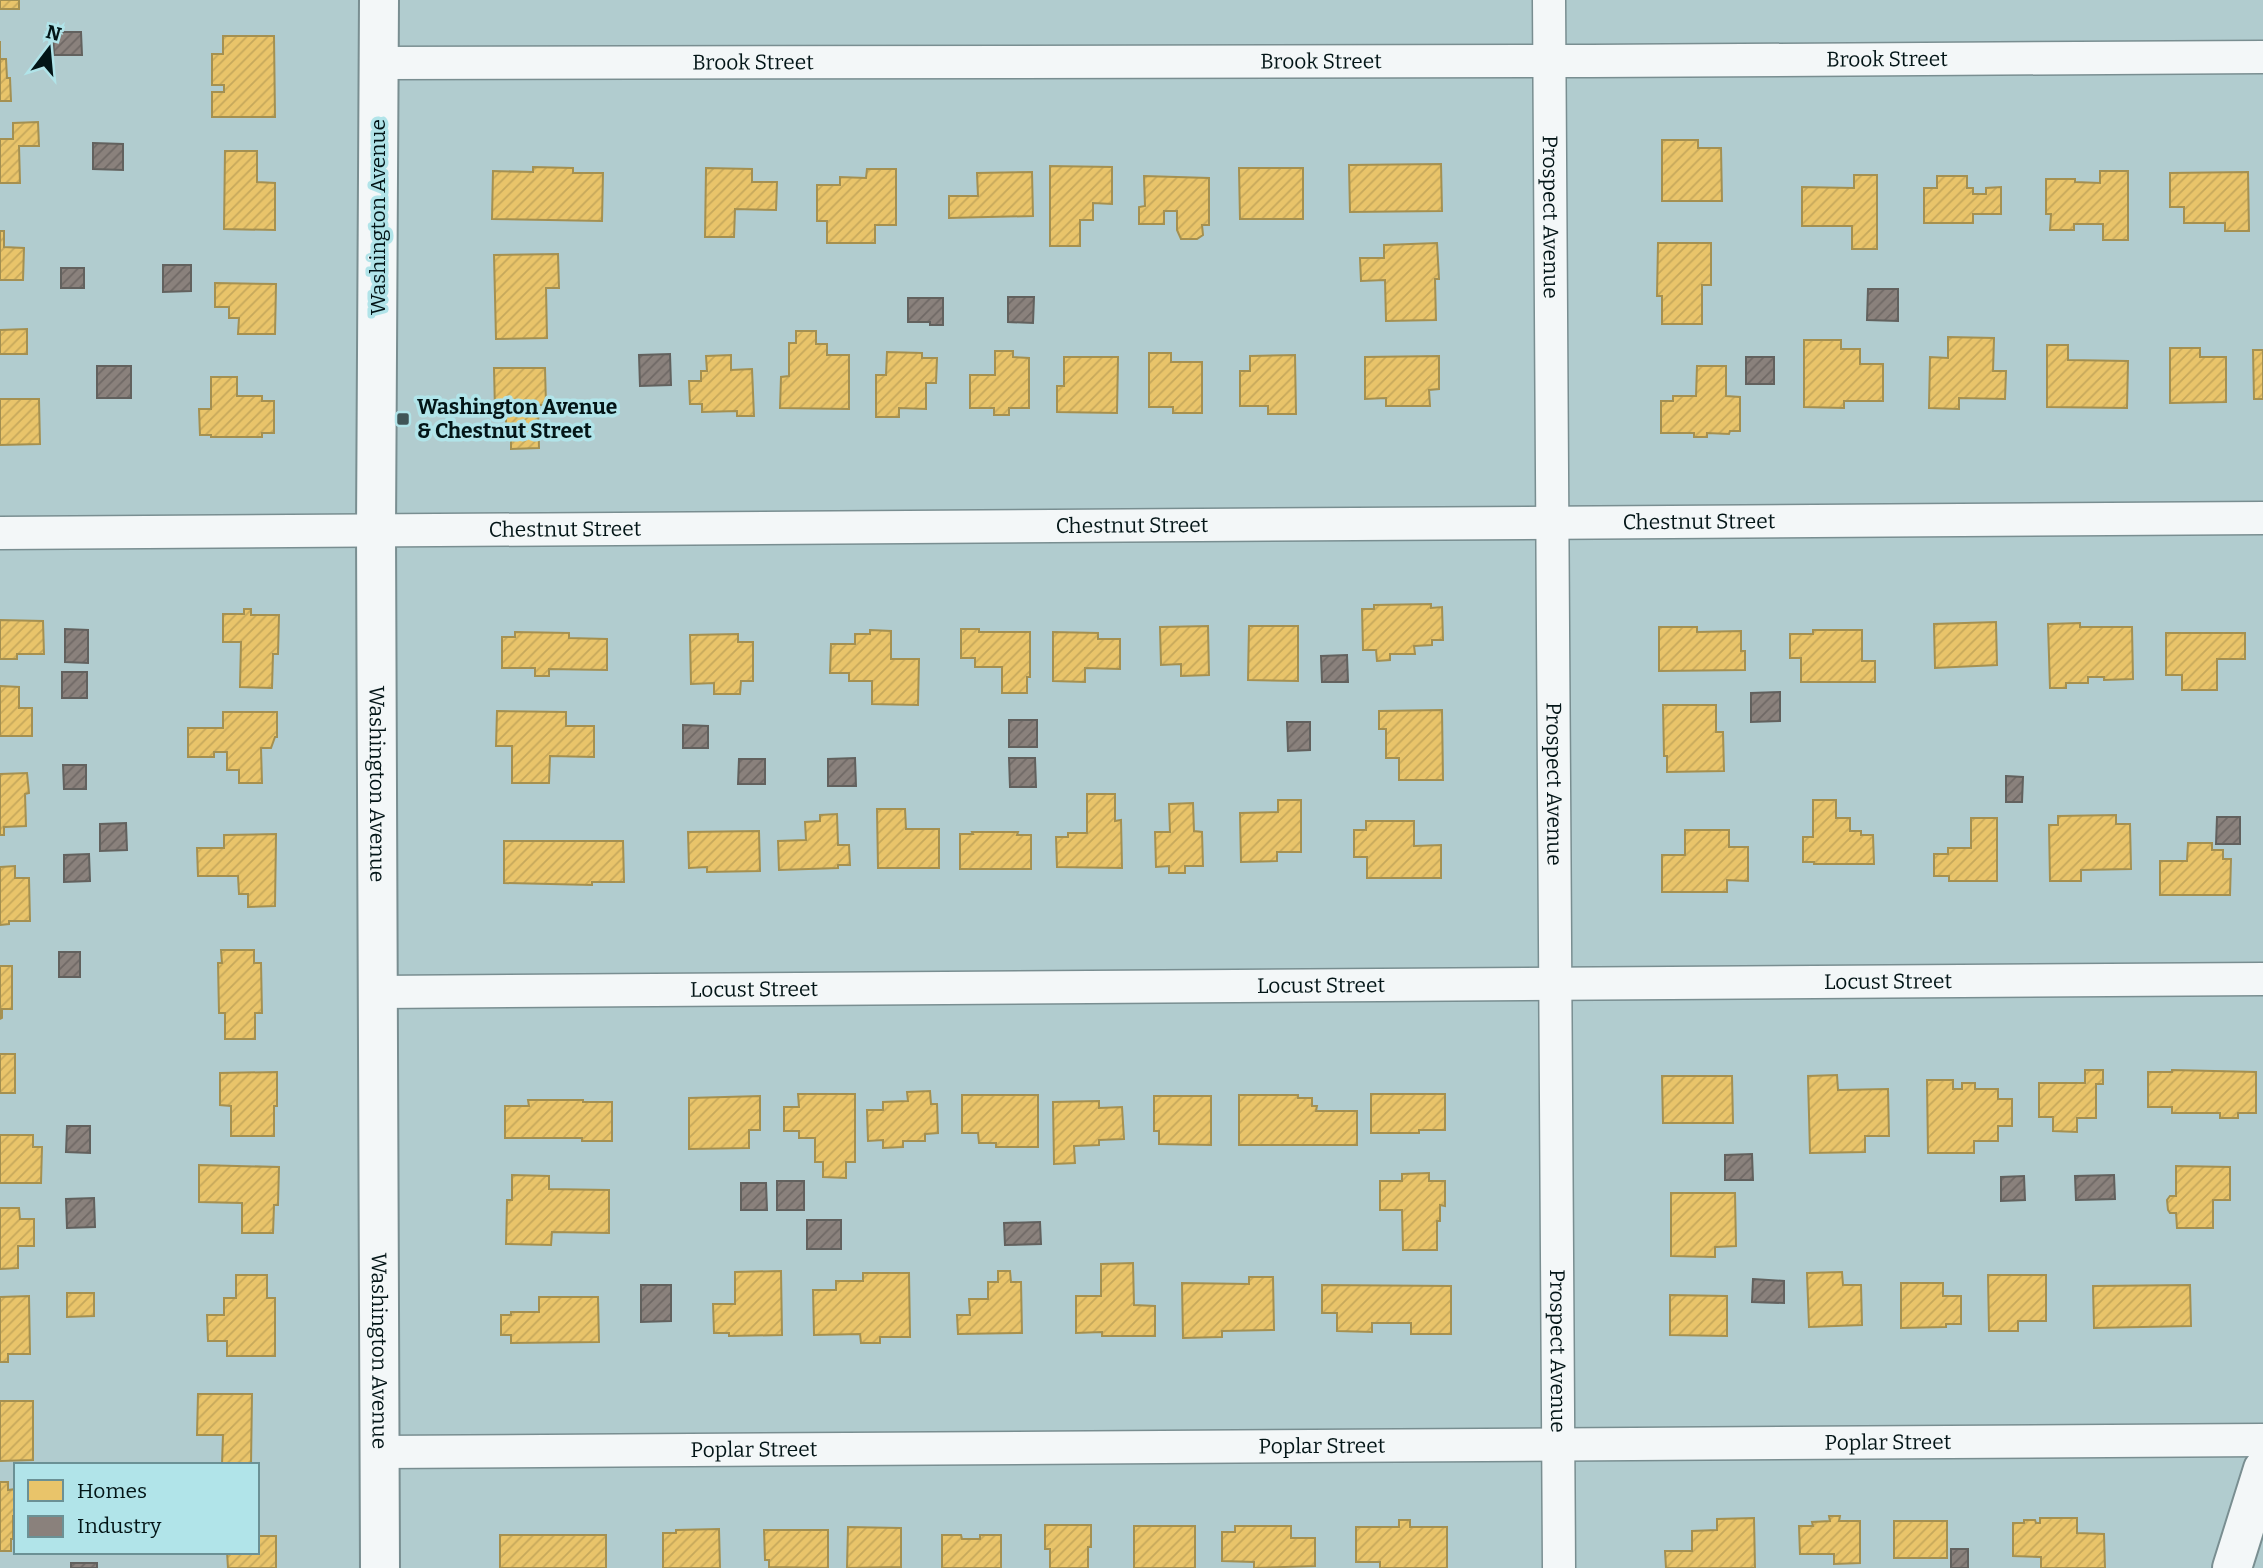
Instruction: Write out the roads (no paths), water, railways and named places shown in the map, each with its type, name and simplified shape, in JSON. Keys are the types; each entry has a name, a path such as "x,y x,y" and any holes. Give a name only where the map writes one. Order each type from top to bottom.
{"main road":[{"name":"Washington Avenue","path":"379,0 376,531 380,1568"},
{"path":"2232,1568 2263,1469"}],"street":[{"name":"Prospect Avenue","path":"1549,0 1559,1568"},
{"name":"Brook Street","path":"379,63 1549,62 2263,57"},
{"name":"Chestnut Street","path":"0,533 2263,518"},
{"name":"Locust Street","path":"378,992 2263,979"},
{"name":"Poplar Street","path":"380,1452 2263,1440"}],"place":[{"name":"Washington Avenue & Chestnut Street","path":"403,419"}]}
